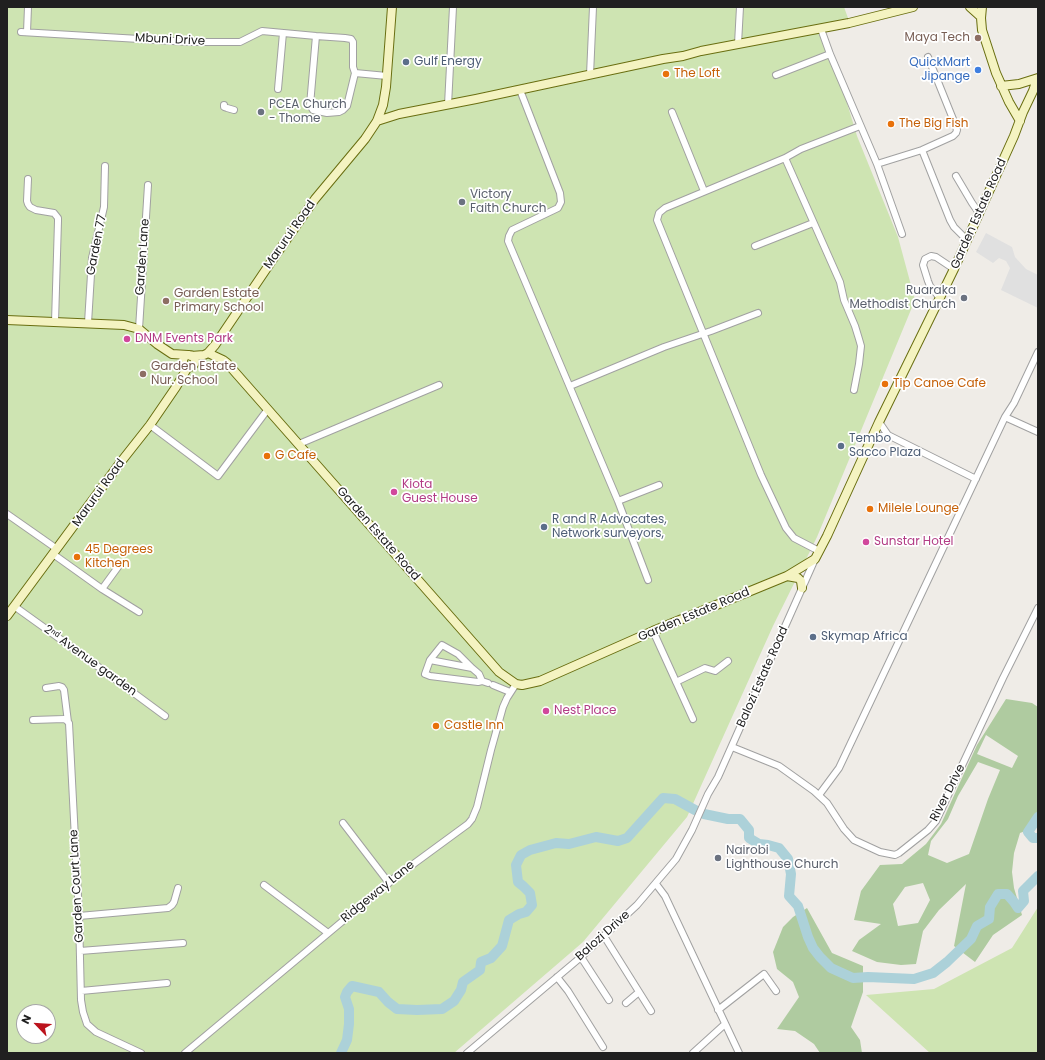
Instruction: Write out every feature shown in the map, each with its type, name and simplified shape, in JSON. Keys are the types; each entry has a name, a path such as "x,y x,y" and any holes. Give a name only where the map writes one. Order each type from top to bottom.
{"street":[{"name":"Mbuni Drive","path":"28,7 24,32 190,42 240,42 262,31 350,39 353,42 353,67 355,73"},
{"name":"Marurui Road","path":"7,616 120,463 150,425 176,387 188,366 206,354 215,345 315,199 377,121 383,105 387,76 392,7"},
{"path":"448,105 453,7"},
{"path":"590,75 593,7"},
{"path":"738,44 740,7"},
{"path":"377,121 399,114 520,90 662,59 821,29 913,7"},
{"path":"970,7 980,16"},
{"path":"982,7 980,16 986,43 1001,86 1020,121"},
{"path":"821,29 830,54 877,164 902,234"},
{"path":"278,89 284,33"},
{"path":"316,36 310,105 313,110 331,113 343,110 347,106 355,73 387,76"},
{"path":"776,75 830,54"},
{"path":"877,164 922,150 953,136 956,133 957,130 928,57"},
{"path":"1001,86 1019,84 1038,79"},
{"name":"Garden Estate Road","path":"139,329 156,344 172,354 190,356 206,354 224,360 499,672 516,684 540,680 653,631 787,576 815,559 879,422 954,269 1038,79"},
{"path":"520,90 562,197 558,208 512,230 508,242 618,501 648,580"},
{"path":"224,105 225,108 234,110"},
{"path":"383,105 399,114"},
{"path":"672,112 704,191"},
{"path":"819,551 794,538 786,528 761,476 657,220 661,210 860,126"},
{"path":"922,150 950,220 954,227 967,240"},
{"path":"785,158 840,282 844,300 859,339 861,346 854,390"},
{"name":"Garden 77","path":"88,323 91,267 104,208 105,166"},
{"path":"956,176 979,213"},
{"path":"28,178 27,201 30,207 36,210 55,214 58,221 55,322"},
{"name":"Garden Lane","path":"139,329 148,185"},
{"path":"755,246 813,223"},
{"path":"940,298 930,286 928,281 923,265 925,259 931,256 936,257 954,269"},
{"path":"570,386 658,349 758,313"},
{"path":"7,320 114,324 139,329"},
{"path":"215,345 224,360"},
{"path":"819,795 839,768 1005,417 1014,403 1038,352"},
{"path":"172,354 188,366 194,360 190,356"},
{"path":"299,444 439,385"},
{"path":"150,425 218,476 268,409"},
{"path":"1005,417 1038,432"},
{"path":"879,422 888,436 976,480"},
{"path":"871,440 877,437 888,436"},
{"path":"618,501 660,485"},
{"path":"7,514 102,589 139,612"},
{"name":"Balozi Estate Road","path":"708,794 732,747 815,559"},
{"path":"102,589 118,567"},
{"path":"787,576 798,578 801,581 802,588"},
{"name":"2ⁿᵈ Avenue garden","path":"14,606 82,654 165,716"},
{"name":"River Drive","path":"732,747 778,766 819,795 854,840 880,852 894,855 899,853 922,835 936,821 1038,608"},
{"path":"653,631 693,719"},
{"path":"488,683 458,654 442,645 430,660 426,674 430,676 488,683 510,692"},
{"path":"430,660 472,668"},
{"path":"676,682 705,668 715,671 728,661"},
{"name":"Ridgeway Lane","path":"185,1053 389,883 468,824 477,807 503,707 510,692 516,684"},
{"name":"Garden Court Lane","path":"46,688 59,686 64,690 68,722 80,916 81,991 83,1012 87,1024 96,1032 141,1053"},
{"path":"33,720 64,719 68,722"},
{"name":"Balozi Drive","path":"467,1053 581,957 637,905 676,859 692,830 708,794"},
{"path":"343,823 389,883"},
{"path":"656,884 665,896 739,1053"},
{"path":"264,885 328,933"},
{"path":"80,916 168,908 172,906 178,888"},
{"path":"604,936 651,1011"},
{"path":"80,951 183,943"},
{"path":"581,957 609,1000"},
{"path":"718,1010 764,974 776,991"},
{"path":"557,977 568,991 603,1047"},
{"path":"81,991 167,983"},
{"path":"626,1003 639,992"},
{"path":"692,1053 725,1024"}],"green space":[{"path":"7,7 844,7 848,18 823,24 857,136 898,237 915,300 817,537 773,626 687,817 583,942 454,1053 7,1053"},
{"path":"1006,699 1032,703 1038,707 1038,826 1020,833 1014,853 1012,872 1014,888 1022,915 993,935 975,962 954,946 966,884 939,910 923,931 916,964 901,965 877,962 852,951 859,940 881,924 854,920 861,891 880,865 902,864 926,844 941,824 977,745","holes":["986,735 1018,756 1012,768 977,754","978,762 1000,770 988,799 969,854 947,863 928,855 931,841 948,819 958,796","923,883 930,900 918,923 898,926 893,904 905,887"]},
{"path":"1038,907 1038,1053 930,1053 866,995 934,989 1012,948"},
{"path":"807,908 832,953 863,966 863,992 851,1027 860,1040 862,1053 820,1053 814,1044 795,1031 777,1029 799,997 793,982 777,969 773,952 783,927 793,917"}],"shaded area":[{"path":"986,233 1012,247 1015,257 1026,269 1038,275 1038,308 1001,290 1010,268 1006,261 999,258 993,263 976,252"}],"waterway":[{"path":"341,1053 347,1040 349,1024 349,1009 345,997 352,986 379,992 397,1009 442,1009 454,1001 461,990 463,982 480,970 481,962 491,958 502,946 509,920 526,912 532,905 530,893 518,882 516,865 521,855 530,850 556,843 569,844 596,837 618,841 627,838 663,798 675,799 695,810"},
{"path":"704,814 728,819 740,819 749,830 749,838 759,844 779,848 788,859 791,874 789,896 798,906 813,948 831,968 853,978 868,977 914,979 933,973 971,939 977,926 989,919 990,907 998,894 1007,894 1018,908 1024,901 1023,891 1038,876"},
{"path":"1038,817 1028,832 1033,838 1038,838"}],"place":[{"name":"Maya Tech","path":"978,38"},
{"name":"Gulf Energy","path":"406,62"},
{"name":"QuickMart Jipange","path":"978,70"},
{"name":"The Loft","path":"666,74"},
{"name":"PCEA Church - Thome","path":"261,112"},
{"name":"The Big Fish","path":"891,124"},
{"name":"Victory Faith Church","path":"462,202"},
{"name":"Ruaraka Methodist Church","path":"964,298"},
{"name":"Garden Estate Primary School","path":"166,301"},
{"name":"DNM Events Park","path":"127,339"},
{"name":"Garden Estate Nur. School","path":"143,374"},
{"name":"Tip Canoe Cafe","path":"885,384"},
{"name":"Tembo Sacco Plaza","path":"841,446"},
{"name":"G Cafe","path":"267,456"},
{"name":"Kiota Guest House","path":"394,492"},
{"name":"Milele Lounge","path":"870,509"},
{"name":"R and R Advocates, Network surveyors,","path":"544,527"},
{"name":"Sunstar Hotel","path":"866,542"},
{"name":"45 Degrees Kitchen","path":"77,557"},
{"name":"Skymap Africa","path":"813,637"},
{"name":"Nest Place","path":"546,711"},
{"name":"Castle Inn","path":"436,726"},
{"name":"Nairobi Lighthouse Church","path":"718,858"}]}
